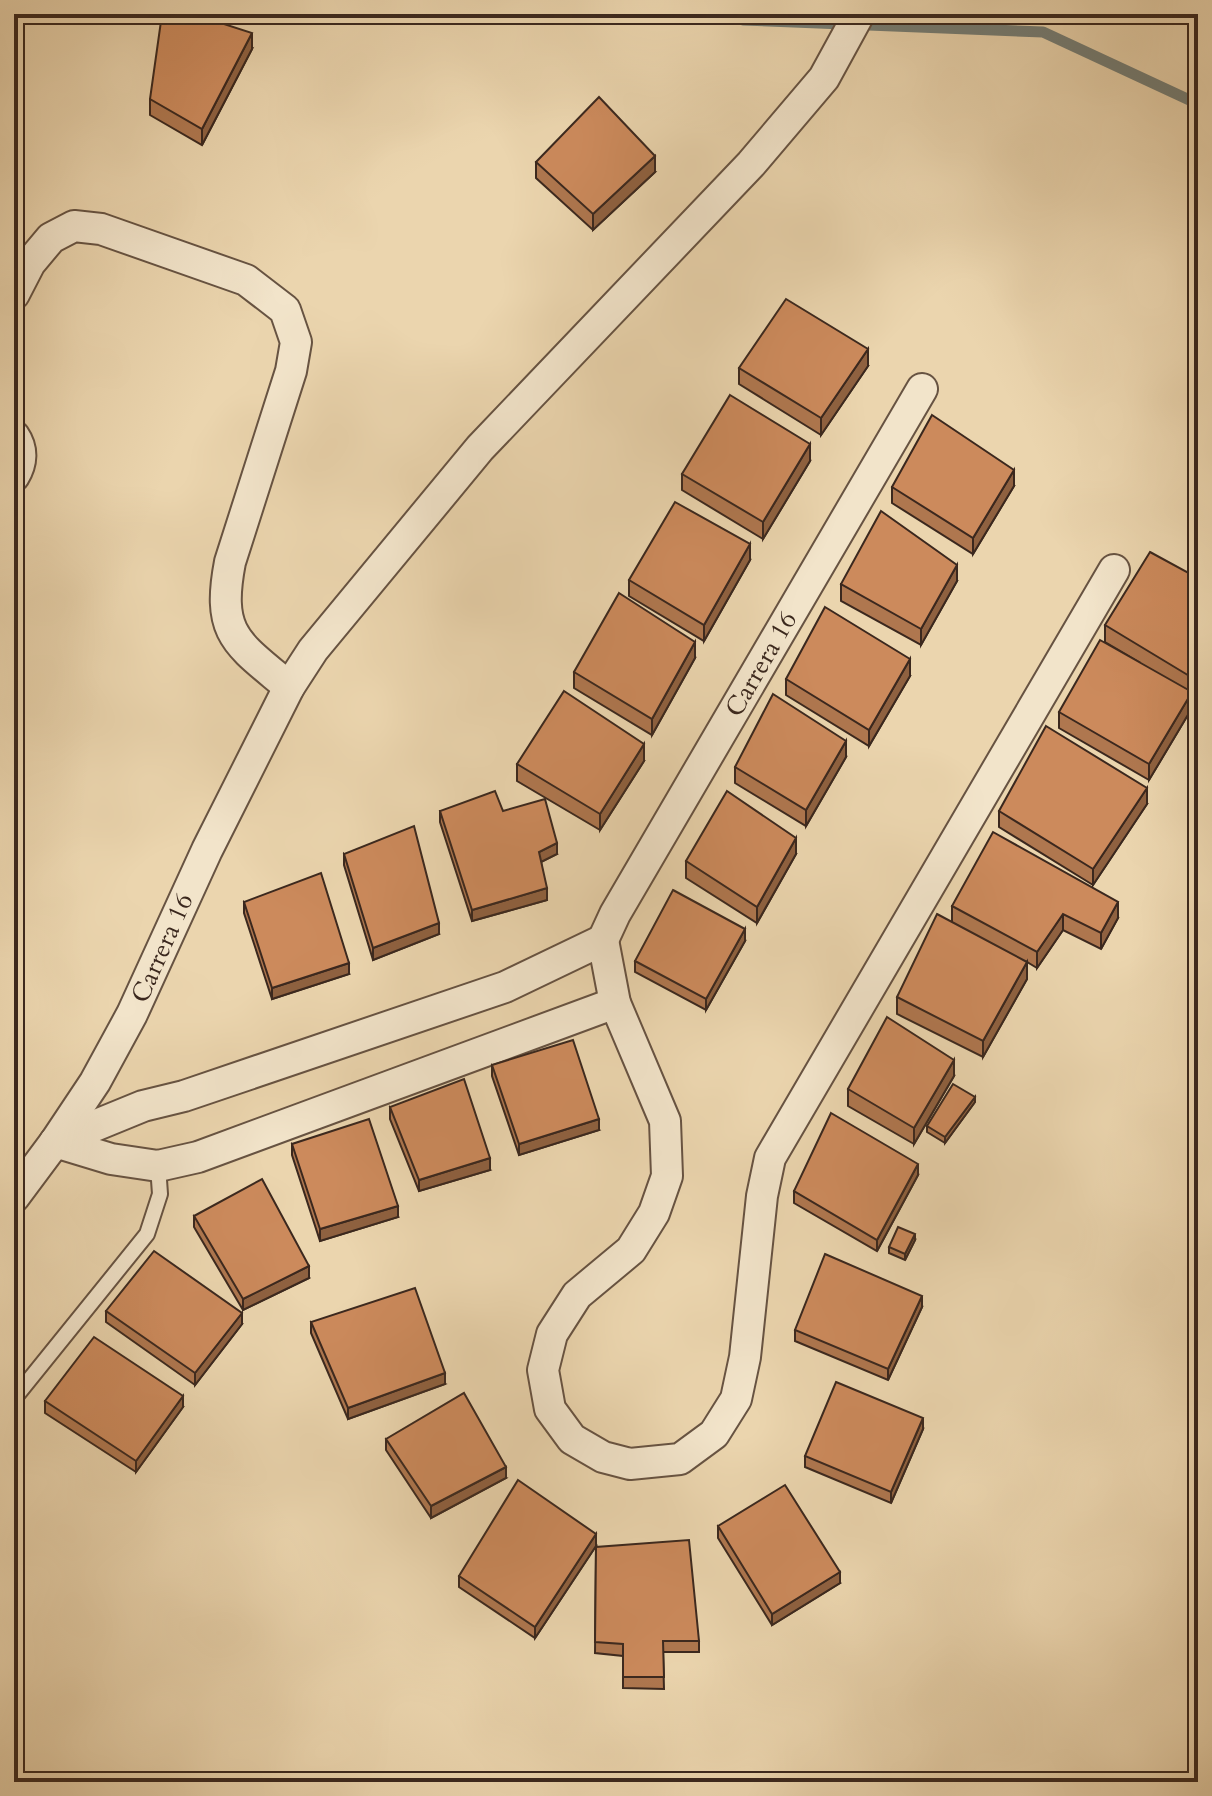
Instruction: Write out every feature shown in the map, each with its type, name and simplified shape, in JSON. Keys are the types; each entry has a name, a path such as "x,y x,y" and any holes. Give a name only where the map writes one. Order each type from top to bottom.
{"street":[{"name":"Carrera 16","path":"14,1197 95,1082 132,1014 207,850 289,687 313,650 480,448 751,164 824,78 859,14"},
{"path":"14,294 30,263 51,238 74,226 101,229 246,280 285,310 296,342 291,371 230,562 224,593 227,622 244,649 289,687"},
{"name":"Carrera 16","path":"603,940 615,914 922,389"},
{"path":"14,436 21,446 19,467 14,476"},
{"path":"55,1142 143,1106 184,1096 505,987 603,940 615,1003 665,1121 667,1176 654,1213 631,1250 577,1295 552,1334 543,1370 550,1409 572,1439 603,1457 630,1464 680,1459 714,1434 736,1399 745,1357 762,1196 770,1158 1114,570"},
{"path":"55,1142 111,1159 158,1166 198,1157 615,1003"}],"lane":[{"path":"17,1395 147,1234 160,1194 158,1166"}],"building":[{"path":"162,14 193,14 252,33 202,129 150,99"},
{"path":"599,97 655,156 593,214 536,162"},
{"path":"786,299 868,349 821,418 739,368"},
{"path":"730,395 810,444 763,522 682,474"},
{"path":"932,415 1014,470 973,538 892,487"},
{"path":"675,502 750,544 704,625 629,580"},
{"path":"881,511 957,565 921,629 841,584"},
{"path":"1150,552 1198,578 1196,680 1105,625"},
{"path":"619,593 695,642 652,719 574,672"},
{"path":"825,607 910,659 869,730 786,679"},
{"path":"1100,640 1192,692 1149,764 1059,712"},
{"path":"564,691 644,744 600,814 517,764"},
{"path":"773,694 846,741 806,810 735,767"},
{"path":"1046,726 1147,788 1093,869 999,811"},
{"path":"495,791 503,811 545,799 557,843 539,852 547,888 472,910 440,811"},
{"path":"727,791 796,838 757,907 686,861"},
{"path":"414,826 439,923 373,948 344,854"},
{"path":"993,832 1118,902 1101,933 1063,914 1037,952 952,906"},
{"path":"321,873 349,963 272,988 244,902"},
{"path":"673,890 745,929 706,999 635,961"},
{"path":"937,914 1027,962 983,1041 897,997"},
{"path":"887,1017 954,1060 914,1128 848,1089"},
{"path":"573,1040 599,1119 519,1144 492,1065"},
{"path":"464,1079 490,1158 419,1180 390,1107"},
{"path":"953,1084 975,1097 945,1137 927,1126"},
{"path":"831,1113 918,1164 877,1240 794,1191"},
{"path":"369,1119 398,1206 320,1229 292,1144"},
{"path":"262,1179 309,1266 243,1299 194,1216"},
{"path":"898,1227 915,1234 905,1254 889,1247"},
{"path":"154,1251 242,1313 195,1373 106,1311"},
{"path":"825,1254 922,1296 888,1369 795,1330"},
{"path":"415,1288 445,1373 348,1408 311,1322"},
{"path":"94,1337 183,1396 136,1461 45,1401"},
{"path":"836,1382 923,1418 891,1492 805,1456"},
{"path":"464,1393 506,1467 431,1506 386,1439"},
{"path":"518,1480 596,1534 535,1627 459,1576"},
{"path":"785,1485 840,1572 772,1614 718,1526"},
{"path":"689,1540 699,1641 663,1641 664,1677 623,1677 623,1644 595,1642 596,1547"}],"waterway":[{"path":"729,14 743,20 1043,32 1198,104"}]}
